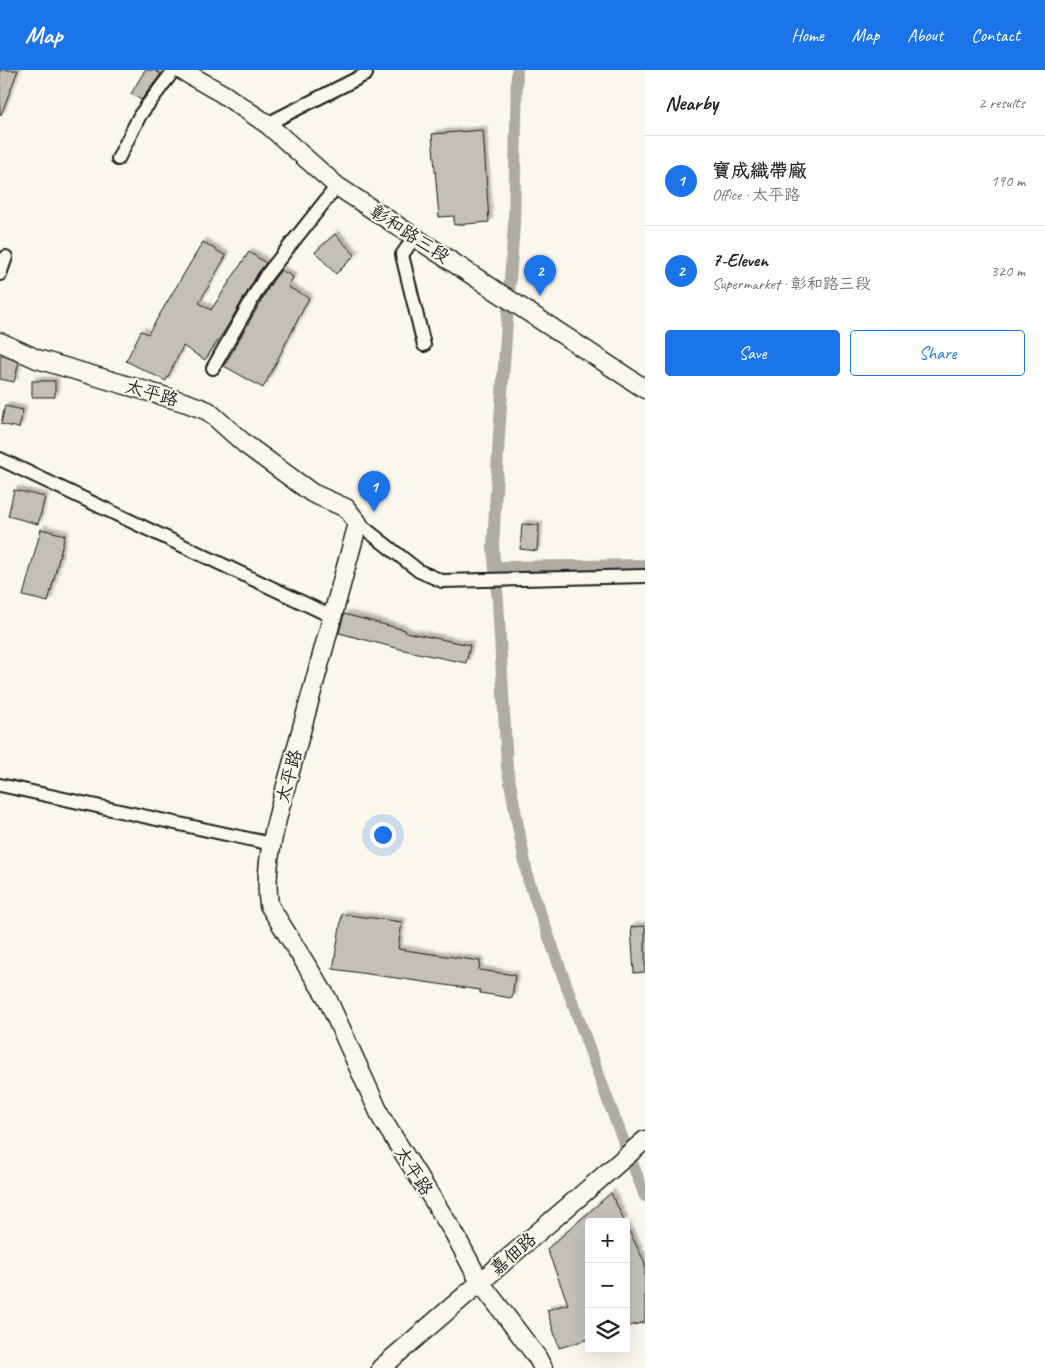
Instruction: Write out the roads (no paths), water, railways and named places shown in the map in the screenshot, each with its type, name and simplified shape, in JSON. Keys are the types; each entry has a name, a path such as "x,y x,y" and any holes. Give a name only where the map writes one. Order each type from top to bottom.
{"street":[{"path":"118,160 140,115 174,70"},
{"name":"彰和路三段","path":"181,70 224,94 267,124 337,186 645,389"},
{"path":"267,124 366,74"},
{"path":"213,368 264,277 337,186"},
{"path":"415,236 402,255 424,345"},
{"path":"0,274 6,257"},
{"name":"太平路","path":"0,342 37,359 187,403 208,412 245,444 312,493 346,508 358,523 331,616 272,844 267,892 269,905 327,998 382,1119 454,1233 480,1282 537,1357 543,1368"},
{"path":"0,459 331,616"},
{"path":"358,523 419,571 442,581 645,576"},
{"path":"0,785 272,844"},
{"name":"嘉佃路","path":"381,1368 645,1140"}],"waterway":[{"path":"517,70 514,224 493,547 498,601 507,767 528,879 610,1106 645,1196"},
{"path":"495,567 645,565"}],"place":[{"name":"7-Eleven","path":"540,296"},
{"name":"寶成織帶廠","path":"374,512"}]}
